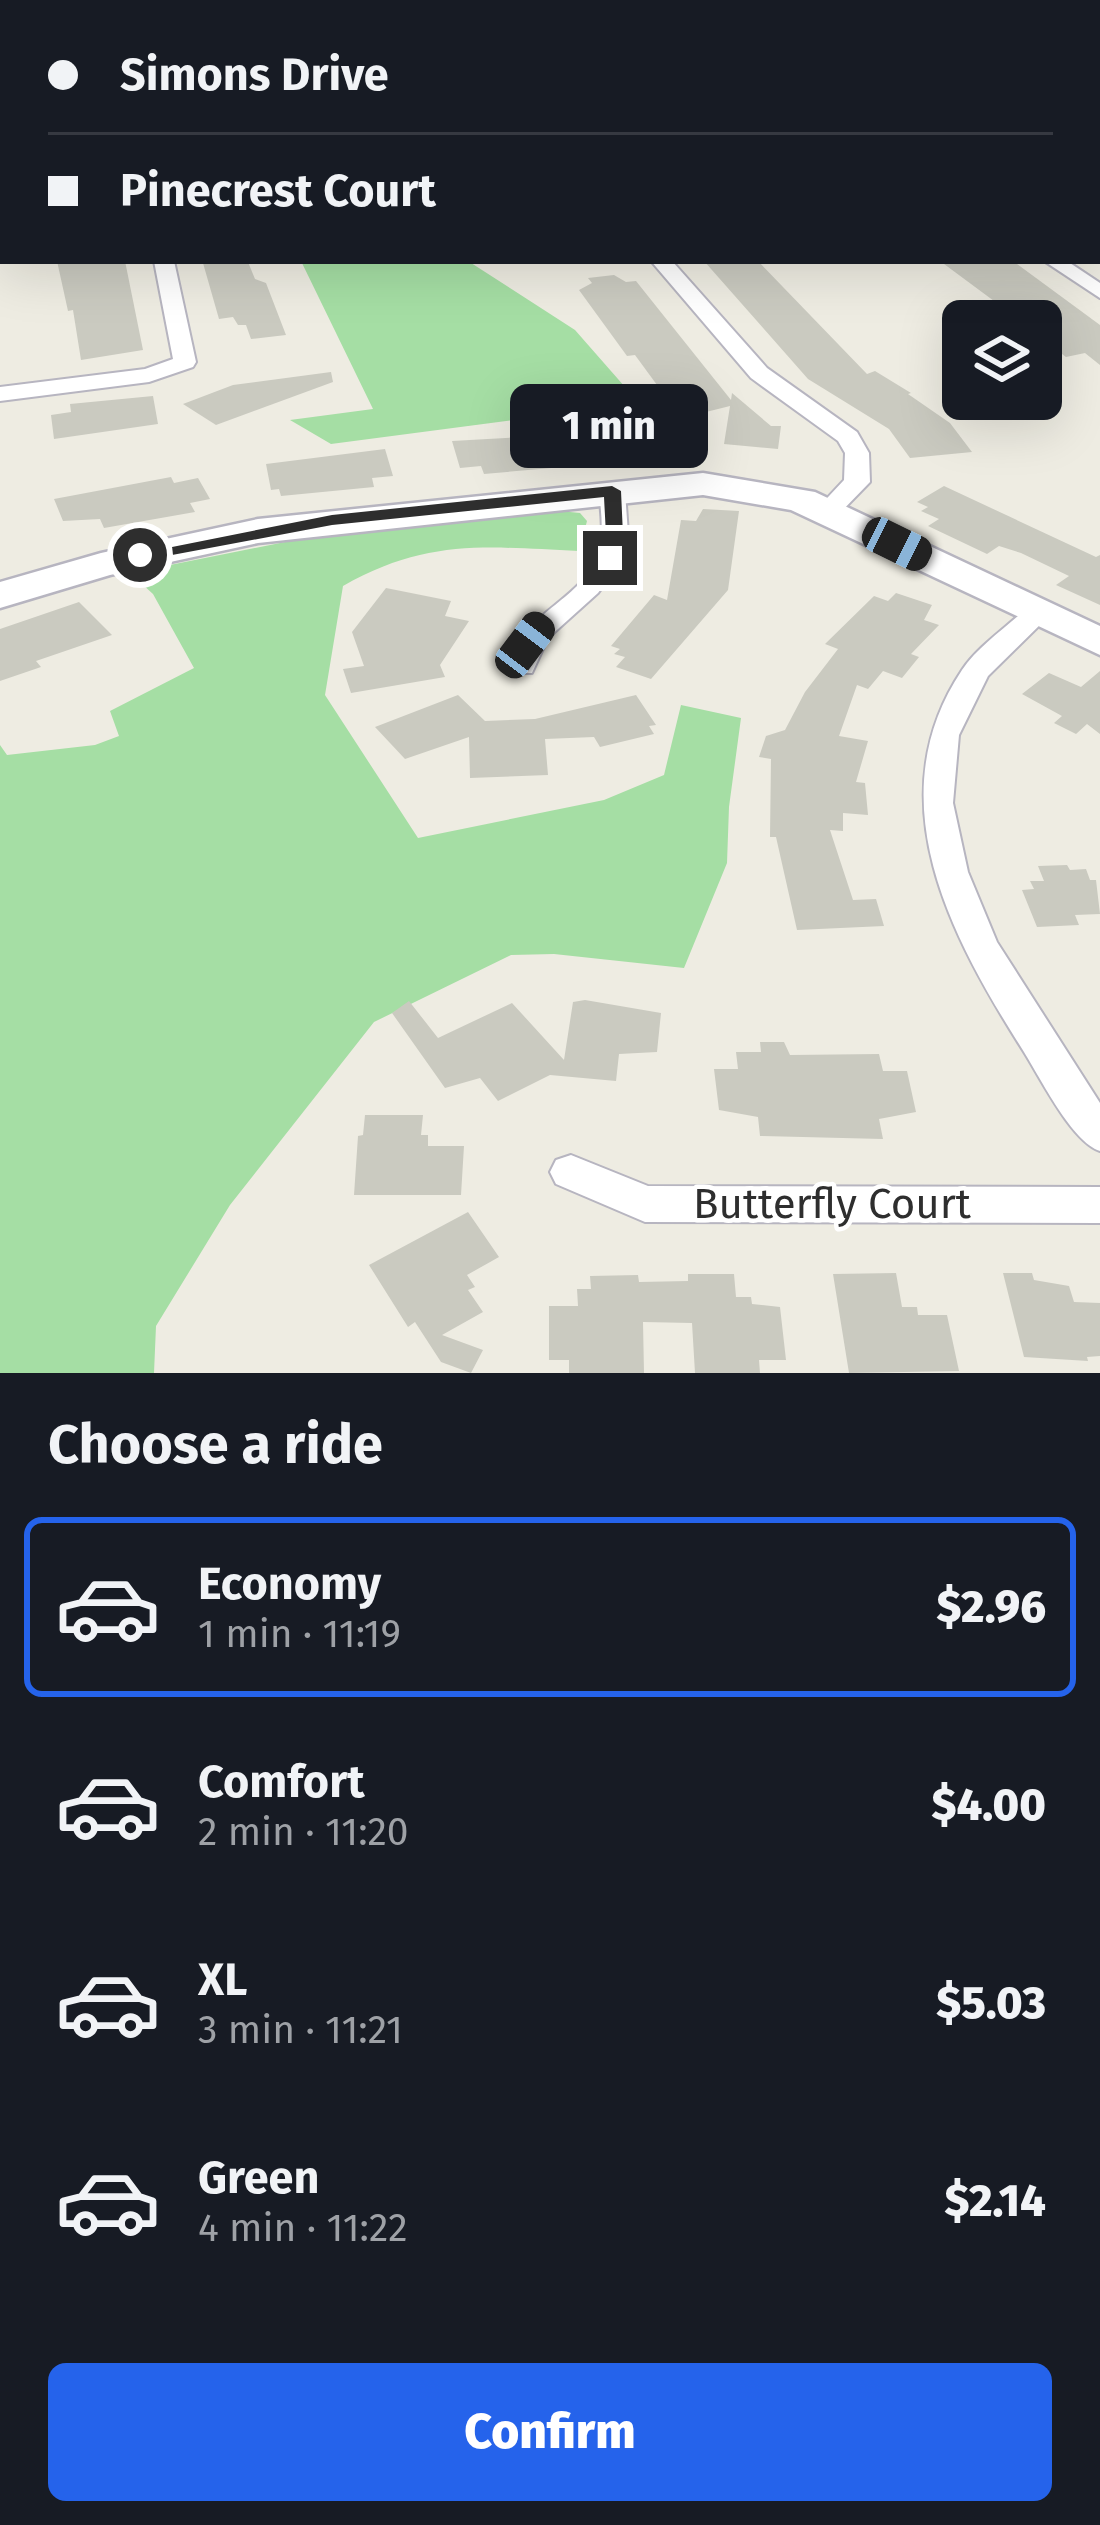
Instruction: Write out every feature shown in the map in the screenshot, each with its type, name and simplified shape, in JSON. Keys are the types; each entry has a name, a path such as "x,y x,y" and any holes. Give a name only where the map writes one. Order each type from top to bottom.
{"street":[{"path":"0,394 149,375 185,362 165,264"},
{"path":"664,264 759,373 848,437 857,453 857,482 828,511"},
{"path":"1058,264 1100,292"},
{"path":"0,596 101,565 258,531 612,491 736,486 828,511 1100,642"},
{"path":"522,667 525,645 543,621 576,598 610,558 615,535 612,491"},
{"path":"1039,613 993,648 955,708 942,751 939,816 946,864 963,915 991,972 1100,1136"},
{"name":"Butterfly Court","path":"571,1172 645,1204 1100,1205"}],"green space":[{"path":"302,264 473,264 575,330 625,387 559,394 521,419 331,444 290,420 373,409"},
{"path":"560,511 580,513 587,521 579,551 486,548 431,553 343,586 325,695 418,838 604,800 664,775 681,705 741,718 727,863 684,968 554,954 511,955 374,1022 230,1205 156,1326 154,1373 0,1373 0,745 7,755 95,745 119,736 110,711 194,668 153,594 130,573 290,541"}],"building":[{"path":"58,264 126,264 143,350 81,360 73,310 68,311"},
{"path":"203,264 249,264 255,279 266,283 286,335 251,339 246,325 238,325 233,317 219,319"},
{"path":"707,264 761,264 867,374 875,371 911,393 950,423 972,452 910,458 889,429 808,379"},
{"path":"944,264 1017,264 1100,325 1100,365 1085,353 1062,354 1062,300 993,300"},
{"path":"614,275 636,281 731,400 732,393 771,426 781,426 778,449 724,444 730,406 694,415 657,385 635,355 627,356 579,290 592,283 588,278"},
{"path":"331,372 333,382 216,425 183,404 233,385"},
{"path":"153,396 158,424 54,439 51,415 71,412 70,404"},
{"path":"558,435 568,456 560,460 563,467 484,474 481,466 460,468 452,441"},
{"path":"385,449 393,476 372,478 374,487 281,496 279,489 271,490 266,464"},
{"path":"171,477 174,483 198,478 210,499 190,503 195,512 104,528 100,519 63,521 54,499"},
{"path":"944,486 1100,555 1100,605 1056,585 1069,576 1021,553 999,546 987,554 928,526 939,519 921,511 928,507 917,502"},
{"path":"703,509 739,511 728,590 651,679 616,667 625,657 614,654 620,649 611,646 654,595 667,600 681,520 696,521"},
{"path":"386,588 451,601 445,616 469,621 440,665 445,677 351,693 343,669 364,666 352,632"},
{"path":"896,593 932,605 924,620 939,625 911,654 919,657 902,678 883,671 868,689 857,685 839,736 868,741 856,782 865,783 868,815 843,813 843,831 830,830 853,900 876,899 884,926 797,930 776,837 770,837 771,759 759,757 766,736 785,730 805,692 838,649 825,644 874,596 888,601"},
{"path":"79,602 112,635 36,661 41,667 0,681 0,629"},
{"path":"1100,671 1100,734 1087,724 1076,734 1054,723 1062,716 1022,694 1049,673 1081,687"},
{"path":"458,695 485,721 535,719 636,695 656,725 649,726 654,734 600,747 594,737 545,739 548,775 470,778 469,737 405,759 375,727"},
{"path":"1067,865 1070,870 1086,869 1090,880 1096,880 1100,914 1075,915 1079,925 1037,927 1022,890 1034,889 1030,881 1044,881 1038,866"},
{"path":"409,1001 438,1038 512,1003 564,1060 573,1002 661,1013 657,1052 619,1054 616,1081 550,1075 498,1101 480,1078 445,1088 392,1013"},
{"path":"760,1042 784,1042 790,1055 879,1054 883,1071 907,1071 916,1112 879,1119 883,1139 760,1136 758,1117 719,1110 714,1069 738,1069 736,1052 761,1052"},
{"path":"365,1115 423,1115 421,1135 428,1135 428,1146 464,1146 461,1195 354,1195 358,1136 363,1135"},
{"path":"468,1212 499,1257 467,1275 475,1287 468,1290 483,1312 442,1335 483,1350 471,1373 441,1362 415,1322 408,1327 369,1265"},
{"path":"896,1273 902,1307 917,1307 918,1315 947,1315 959,1371 849,1373 833,1274"},
{"path":"1003,1273 1032,1273 1034,1280 1069,1286 1074,1302 1100,1303 1100,1356 1087,1357 1088,1361 1024,1357"},
{"path":"688,1274 734,1274 736,1297 780,1307 786,1360 759,1360 760,1373 695,1373 692,1323 643,1322 644,1373 569,1373 569,1360 549,1360 549,1306 578,1306 577,1289 591,1289 590,1276 688,1281"}],"route":[{"path":"140,555 332,520 612,491 615,535 610,558"}]}
